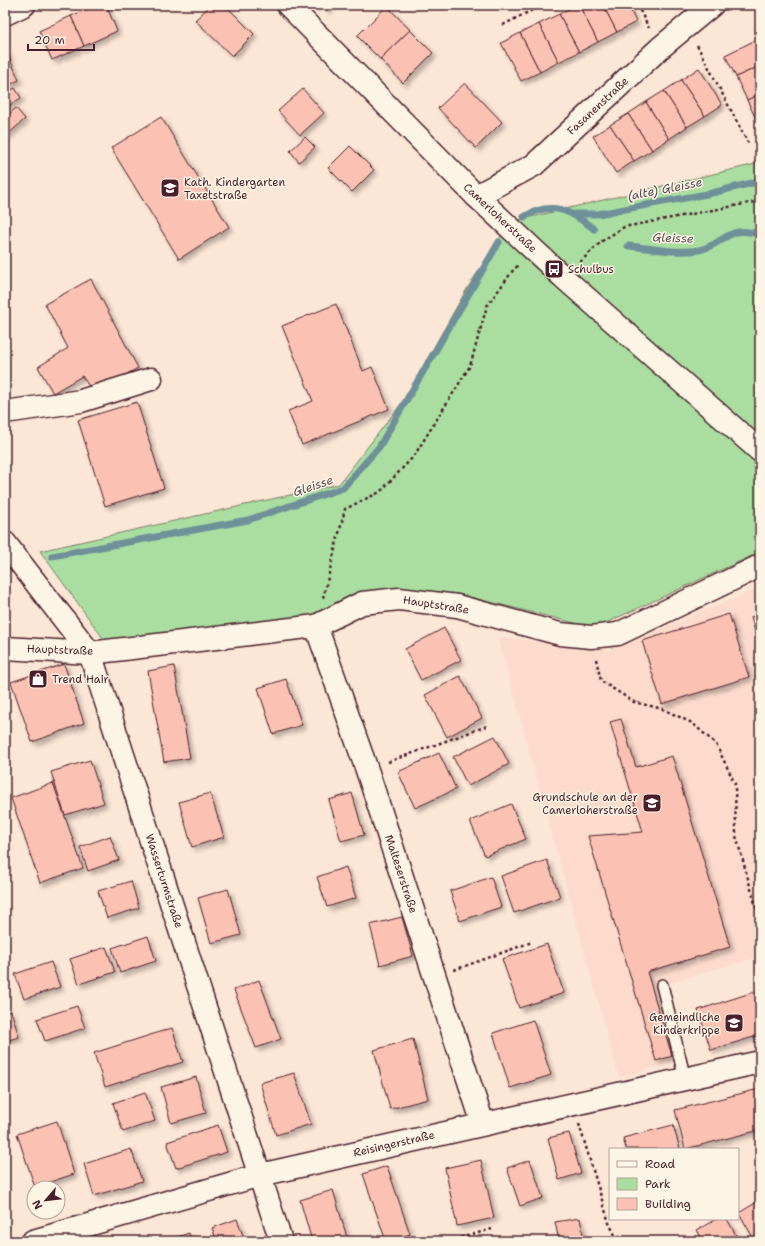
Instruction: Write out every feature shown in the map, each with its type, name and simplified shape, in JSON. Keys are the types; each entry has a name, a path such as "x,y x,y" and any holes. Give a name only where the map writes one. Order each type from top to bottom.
{"street":[{"path":"5,14 24,5"},
{"name":"Camerloherstraße","path":"288,5 476,196 564,278 760,451"},
{"name":"Fasanenstraße","path":"476,196 534,165 687,25 712,5"},
{"path":"5,412 81,401 151,379"},
{"name":"Wasserturmstraße","path":"5,543 90,653 281,1241"},
{"name":"Hauptstraße","path":"5,648 90,653 316,626 362,603 399,598 457,606 560,634 591,637 618,634 760,566"},
{"name":"Malteserstraße","path":"316,626 367,770 483,1124"},
{"name":"Reisingerstraße","path":"33,1241 260,1175 573,1103 760,1062"}],"lane":[{"path":"662,985 685,1079"}],"path":[{"path":"503,25 542,5"},
{"path":"687,25 748,143"},
{"path":"564,278 602,241 624,227 760,201"},
{"path":"316,626 345,509 380,492 414,456 470,366 487,306 514,269 536,252"},
{"path":"591,637 601,681 634,702 663,709 692,723 716,744 735,784 736,836 760,921"},
{"path":"367,770 487,726"},
{"path":"435,977 532,942"},
{"path":"573,1103 609,1223 618,1241"},
{"path":"449,1241 492,1229"}],"shaded area":[{"name":"Grundschule an der Camerloherstraße","path":"760,588 760,956 660,986 681,1059 619,1078 498,637 609,650"}],"green space":[{"path":"760,163 760,552 595,628 458,594 398,592 359,594 306,618 105,641 40,551 339,484 404,400 465,292 510,222"}],"building":[{"path":"96,5 106,5 117,31 84,46 71,16"},
{"path":"211,5 225,5 254,34 232,56 195,20"},
{"path":"321,5 332,5 327,10"},
{"path":"576,5 579,5 598,42 579,52 559,14"},
{"path":"579,5 603,5 617,32 598,42"},
{"path":"603,5 628,5 636,22 617,32"},
{"path":"387,6 410,30 380,59 357,36"},
{"path":"559,14 579,52 559,62 539,24"},
{"path":"71,16 84,46 52,60 39,31"},
{"path":"539,24 559,62 540,72 520,33"},
{"path":"410,30 433,53 403,83 380,59"},
{"path":"520,33 540,72 521,81 501,43"},
{"path":"760,38 760,66 736,77 725,55"},
{"path":"5,48 19,80 5,87"},
{"path":"760,66 760,94 747,100 736,77"},
{"path":"699,68 722,105 705,116 681,80"},
{"path":"681,80 705,116 687,127 664,91"},
{"path":"465,83 502,122 476,148 438,108"},
{"path":"15,88 21,98 5,108 5,93"},
{"path":"303,89 324,113 300,135 278,111"},
{"path":"664,91 687,127 669,139 646,102"},
{"path":"760,94 760,122 758,123 747,100"},
{"path":"646,102 669,139 652,150 628,114"},
{"path":"16,108 25,119 5,137 5,118"},
{"path":"628,114 652,150 634,161 610,125"},
{"name":"Kath. Kindergarten Taxetstraße","path":"161,117 229,227 179,259 111,148"},
{"path":"610,125 634,161 616,173 593,136"},
{"path":"305,137 315,147 299,162 290,151"},
{"path":"350,146 374,170 352,192 328,168"},
{"path":"91,279 138,368 93,392 82,376 53,393 38,367 68,348 45,304"},
{"path":"336,304 363,371 372,367 389,409 302,445 288,411 313,401 282,326"},
{"path":"137,402 164,488 105,506 78,420"},
{"path":"729,614 749,677 662,704 642,641"},
{"path":"760,615 760,649 751,617"},
{"path":"444,628 461,660 421,680 405,649"},
{"path":"64,664 84,723 32,742 11,682"},
{"path":"174,666 190,758 164,762 148,671"},
{"path":"460,676 482,718 447,737 425,695"},
{"path":"286,679 302,725 273,734 258,688"},
{"path":"621,719 636,767 672,756 730,947 647,972 672,1056 656,1061 588,836 643,832 610,722"},
{"path":"495,736 509,764 468,786 453,757"},
{"path":"439,753 456,789 415,808 398,772"},
{"path":"90,760 104,803 65,815 51,772"},
{"path":"53,783 83,868 40,883 11,798"},
{"path":"210,793 224,837 192,847 179,802"},
{"path":"352,793 364,835 341,841 329,800"},
{"path":"511,804 526,839 485,856 470,821"},
{"path":"110,836 119,860 88,871 80,847"},
{"path":"547,860 560,897 514,913 501,876"},
{"path":"346,867 356,898 327,907 317,877"},
{"path":"491,877 501,907 460,921 450,891"},
{"path":"131,881 139,908 107,918 98,891"},
{"path":"228,889 241,935 211,943 198,898"},
{"path":"402,917 413,956 380,965 370,925"},
{"path":"148,936 156,961 120,973 112,948"},
{"path":"547,944 564,993 519,1008 502,959"},
{"path":"106,947 115,972 79,984 70,959"},
{"path":"51,962 60,987 24,999 15,974"},
{"path":"259,980 281,1039 256,1048 234,990"},
{"path":"760,990 760,1035 711,1050 698,1010"},
{"path":"77,1006 85,1028 45,1041 37,1019"},
{"path":"11,1011 19,1037 5,1041 5,1012"},
{"path":"533,1020 551,1075 510,1088 493,1033"},
{"path":"172,1028 183,1062 105,1087 94,1053"},
{"path":"413,1039 428,1099 390,1109 374,1050"},
{"path":"294,1073 311,1124 276,1135 260,1083"},
{"path":"196,1077 206,1113 171,1123 161,1087"},
{"path":"759,1089 760,1130 685,1148 675,1110"},
{"path":"145,1092 155,1121 123,1132 113,1103"},
{"path":"57,1121 74,1174 56,1180 33,1180 17,1134"},
{"path":"218,1125 227,1152 176,1168 167,1142"},
{"path":"673,1125 680,1148 626,1148 623,1138"},
{"path":"569,1133 581,1173 559,1180 548,1138"},
{"path":"131,1149 142,1181 94,1196 84,1164"},
{"path":"481,1160 494,1218 457,1226 445,1168"},
{"path":"530,1160 543,1198 520,1206 507,1168"},
{"path":"387,1166 410,1234 390,1241 386,1241 363,1174"},
{"path":"333,1190 348,1241 312,1241 300,1200"},
{"path":"760,1200 760,1241 755,1241 739,1213"},
{"path":"580,1218 584,1241 559,1241 555,1222"},
{"path":"237,1219 245,1241 217,1241 212,1228"},
{"path":"714,1220 728,1220 739,1241 703,1241 697,1230"},
{"path":"189,1233 191,1241 165,1241"},
{"path":"686,1237 688,1241 679,1241"}],"waterway":[{"name":"(alte) Gleisse","path":"574,214 598,214 712,193 760,181"},
{"name":"Gleisse","path":"524,217 544,209 561,210 577,217 594,229"},
{"name":"Gleisse","path":"628,246 672,251 690,251 708,247 734,233 750,232 760,235"},
{"name":"Gleisse","path":"52,556 248,520 343,488 379,447 499,242"}],"place":[{"name":"Kath. Kindergarten Taxetstraße","path":"170,188"},
{"name":"Schulbus","path":"554,269"},
{"name":"Trend Hair","path":"38,679"},
{"name":"Grundschule an der Camerloherstraße","path":"652,803"},
{"name":"Gemeindliche Kinderkrippe","path":"734,1023"}]}
